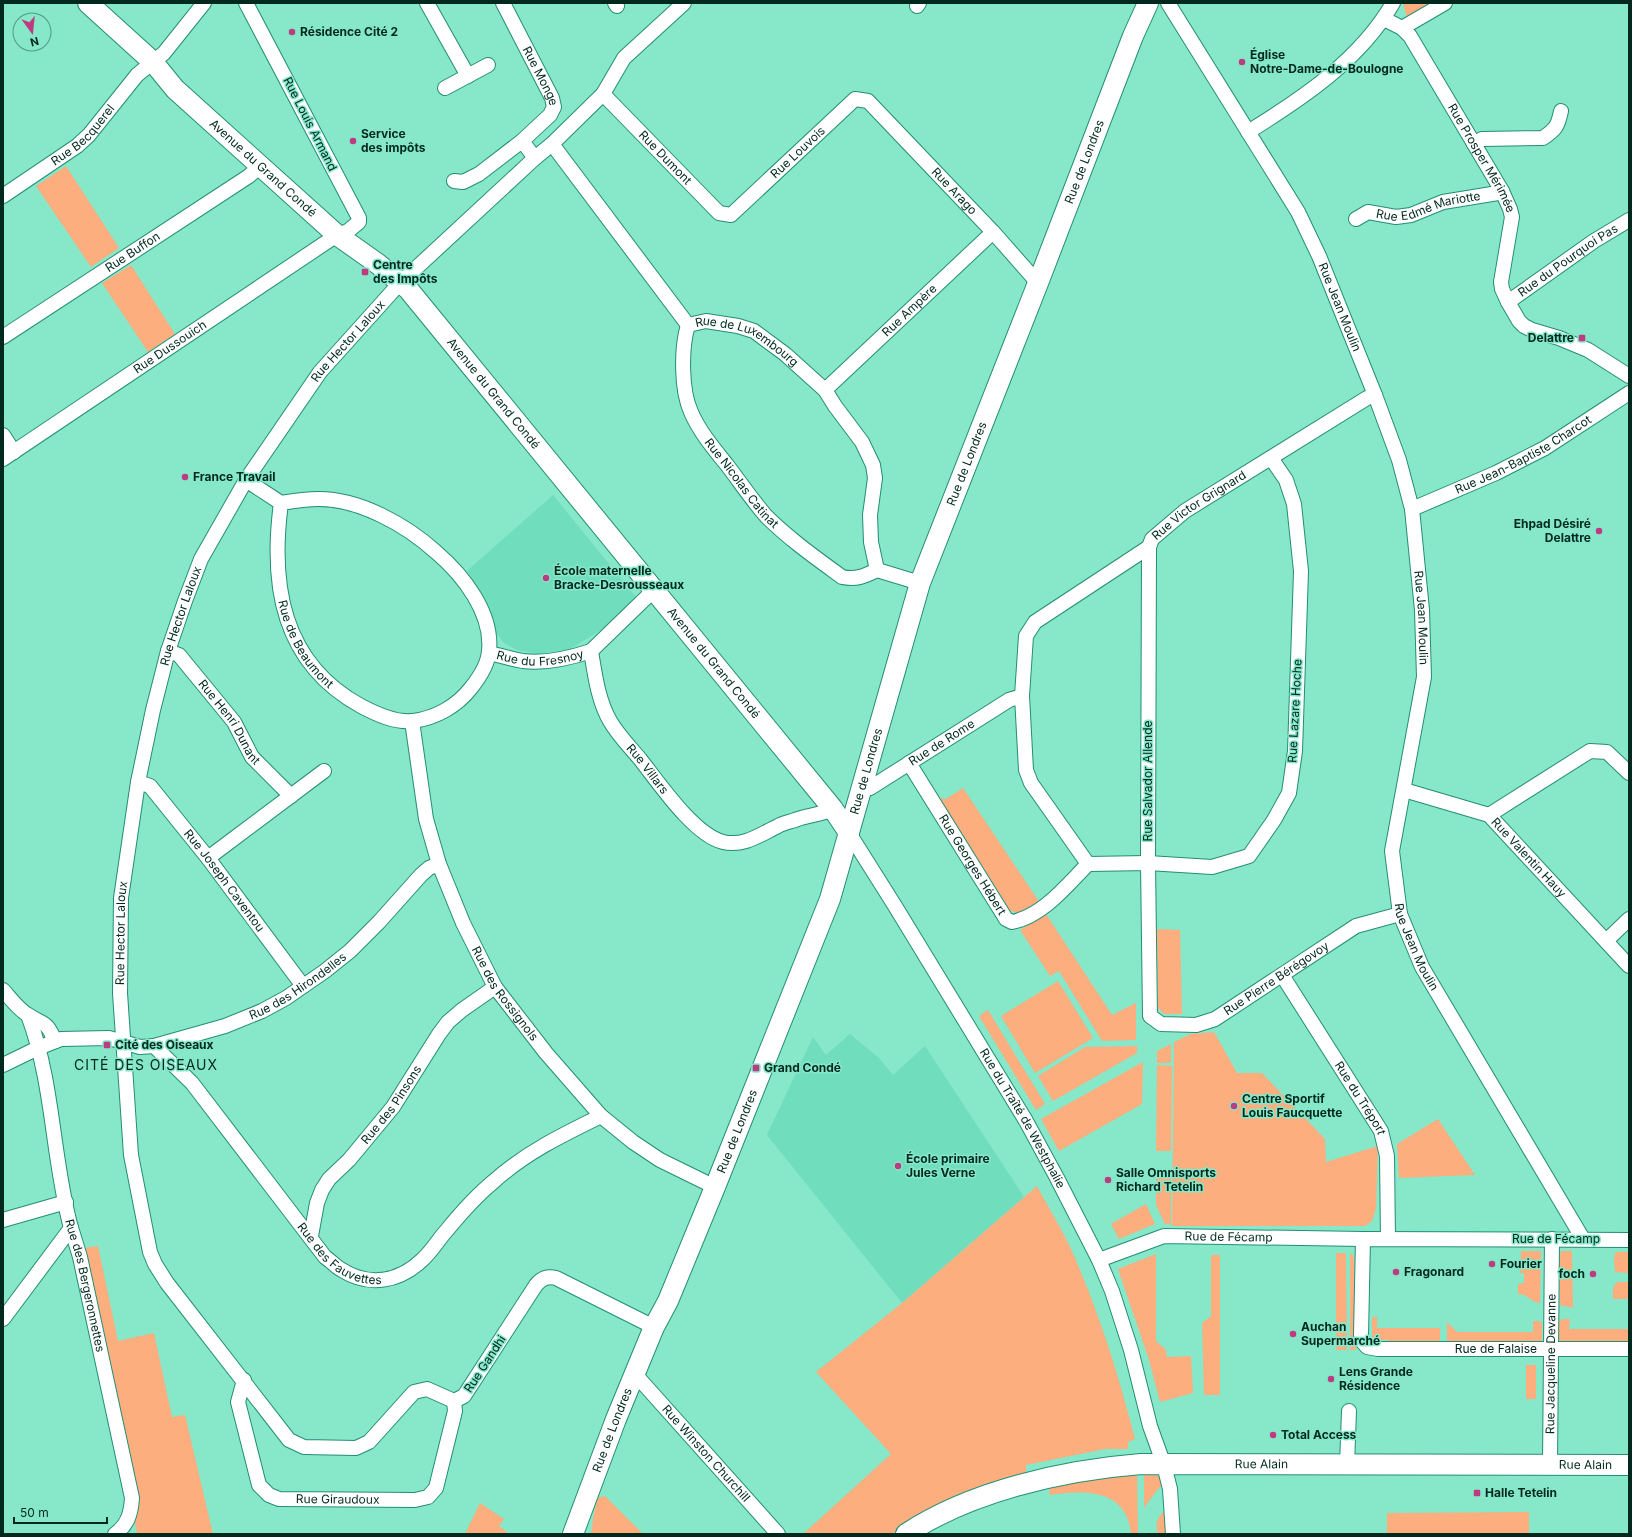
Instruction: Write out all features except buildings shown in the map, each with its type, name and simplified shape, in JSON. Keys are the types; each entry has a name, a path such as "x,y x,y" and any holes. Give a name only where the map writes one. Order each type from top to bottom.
{"street":[{"name":"Avenue du Grand Condé","path":"88,3 152,62 175,89 261,165 337,236 378,264 408,289 655,589 833,809 849,833"},
{"name":"Rue Becquerel","path":"3,196 77,146 110,110 137,75 164,53 204,3"},
{"name":"Rue Louis Armand","path":"246,3 359,218 359,222 348,231 337,236"},
{"path":"427,3 468,76"},
{"name":"Rue Monge","path":"503,3 552,98 554,107 550,115 522,141"},
{"name":"Rue de Londres","path":"573,1534 634,1373 654,1327 668,1301 830,899 920,583 1148,3"},
{"name":"Rue Jean Moulin","path":"1168,3 1283,186 1307,231 1319,256 1375,395 1399,460 1412,509 1422,610 1424,676 1392,851 1400,914 1422,967 1583,1239"},
{"path":"1248,132 1298,100 1323,81 1365,42 1384,19 1393,3"},
{"path":"1402,28 1445,3"},
{"name":"Rue Hector Laloux","path":"167,1283 155,1264 150,1252 131,1155 120,993 121,898 138,782 153,710 168,651 201,559 246,480 320,372 400,283 552,144 604,94 624,58 680,5"},
{"name":"Rue Prosper Mérimée","path":"1384,19 1402,28 1410,36 1502,191 1510,208 1512,217 1501,282 1502,289 1508,302"},
{"path":"445,88 488,65"},
{"name":"Rue Dumont","path":"604,94 719,213 731,215"},
{"name":"Rue Louvois","path":"731,215 855,99 868,101"},
{"name":"Rue Arago","path":"868,101 993,232 1038,283"},
{"path":"1474,144 1482,139 1543,138 1558,125 1561,111"},
{"path":"454,181 462,182 479,174 522,141 535,158"},
{"name":"Rue de Luxembourg","path":"552,144 688,325 706,321 738,326 754,332 785,354 825,390 862,442 873,465 875,478 870,515 871,542 877,570"},
{"name":"Rue Buffon","path":"3,337 249,176 261,165"},
{"name":"Rue Edmé Mariotte","path":"1356,219 1368,212 1396,217 1411,216 1444,202 1498,193 1502,191"},
{"name":"Rue du Pourquoi Pas","path":"1508,302 1594,242 1629,220"},
{"name":"Rue Ampère","path":"825,390 993,232"},
{"name":"Rue Dussouich","path":"8,456 337,236"},
{"path":"1508,302 1519,321 1524,326 1588,350 1629,376"},
{"name":"Rue Nicolas Catinat","path":"688,325 684,342 683,375 690,412 711,445 766,515 790,538 842,578 851,579 865,577 877,570"},
{"name":"Rue Jean-Baptiste Charcot","path":"1412,509 1496,473 1545,448 1629,393"},
{"name":"Rue Victor Grignard","path":"1022,696 1026,636 1035,622 1149,547 1152,539 1185,511 1367,398 1375,395"},
{"path":"3,435 8,456"},
{"name":"Rue Lazare Hoche","path":"1148,863 1212,867 1249,856 1274,820 1289,793 1295,751 1301,571 1294,504 1286,480 1271,458"},
{"path":"246,480 281,503"},
{"name":"Rue du Fresnoy","path":"281,503 320,499 342,502 382,515 418,537 453,568 476,599 490,638 489,653 484,668 476,682 459,702"},
{"name":"Rue de Beaumont","path":"281,503 277,539 278,581 287,619 295,639 307,659 323,680 351,700 386,717 399,721 412,721 430,717 445,711 459,702"},
{"name":"Rue Salvador Allende","path":"1149,547 1148,863 1150,1016"},
{"path":"877,570 920,583"},
{"path":"591,651 655,589"},
{"name":"Rue Henri Dunant","path":"168,651 179,655 234,722 252,758 291,796"},
{"name":"Rue du Fresnoy","path":"489,653 524,661 539,662 573,657 591,651"},
{"name":"Rue Villars","path":"591,651 599,696 610,721 691,821 716,839 724,842 745,841 758,837 778,825 825,813 833,809"},
{"path":"1022,696 1026,770 1031,783 1088,864 1148,863"},
{"name":"Rue de Rome","path":"862,787 870,788 1009,700 1022,696"},
{"name":"Rue des Rossignols","path":"412,721 426,819 439,864 463,923 495,987 546,1053 601,1116 633,1142 660,1160 715,1187"},
{"path":"1489,815 1590,751 1607,752 1629,773"},
{"name":"Rue Georges Hébert","path":"909,764 1006,919 1012,922 1019,921 1040,908 1054,898 1088,864"},
{"path":"208,858 324,771"},
{"name":"Rue Joseph Caventou","path":"138,782 150,786 208,858 303,986"},
{"name":"Rue Valentin Hauy","path":"1404,790 1489,815 1629,966"},
{"name":"Rue du Traîté de Westphalie","path":"849,833 1026,1121 1099,1260 1112,1291 1132,1356 1150,1426 1164,1465"},
{"name":"Rue des Hirondelles","path":"3,1065 55,1041 109,1038 140,1047 154,1046 225,1026 262,1011 286,998 350,951 380,922 421,875 429,868 439,864"},
{"name":"Rue Pierre Bérégovoy","path":"1150,1016 1161,1024 1196,1025 1215,1019 1356,926 1400,914"},
{"path":"1606,941 1629,919"},
{"name":"Rue du Tréport","path":"1282,974 1381,1131 1387,1156 1388,1239"},
{"name":"Rue des Pinsons","path":"311,1236 317,1202 329,1179 349,1160 393,1107 438,1034 448,1022 462,1010 495,987"},
{"path":"3,990 28,1016 44,1023 50,1029 55,1041"},
{"name":"Rue des Bergeronnettes","path":"28,1016 44,1065 71,1228 80,1257 132,1498 132,1511 127,1523 115,1534"},
{"name":"Rue des Fauvettes","path":"154,1046 192,1083 311,1236 325,1257 341,1270 370,1281 384,1281 397,1277 410,1270 422,1260 472,1201 514,1164 553,1140 601,1116"},
{"path":"3,1220 66,1202"},
{"path":"3,1319 71,1228"},
{"name":"Rue de Fécamp","path":"1099,1260 1164,1236 1363,1239 1629,1240"},
{"name":"Rue de Falaise","path":"1363,1239 1361,1335 1362,1341 1370,1348 1629,1349"},
{"name":"Rue Jacqueline Devanne","path":"1550,1465 1552,1239"},
{"name":"Rue Gandhi","path":"167,1283 244,1380 289,1440 304,1447 356,1448 369,1442 414,1392 421,1389 427,1389 454,1401 464,1396 540,1279 549,1277 556,1278 654,1327"},
{"name":"Rue Winston Churchill","path":"634,1373 778,1534"},
{"name":"Rue Giraudoux","path":"244,1380 238,1402 259,1485 268,1495 279,1499 415,1500 428,1498 436,1488 455,1410 454,1401"},
{"path":"1347,1465 1349,1411"},
{"name":"Rue Alain","path":"906,1534 934,1517 968,1502 1033,1482 1081,1471 1116,1466 1141,1464 1629,1465"},
{"path":"1164,1465 1170,1489 1173,1534"}],"shaded area":[{"path":"1403,3 1432,3 1407,18"},
{"path":"66,166 119,248 91,267 36,186"},
{"path":"131,265 175,334 148,352 102,283"},
{"name":"École maternelle Bracke-Desrousseaux","path":"553,495 636,597 609,625 570,649 538,654 517,650 504,643 495,632 485,601 467,571"},
{"path":"963,788 1040,903 1023,914 1010,911 938,803 941,798 946,799"},
{"path":"1046,914 1112,1015 1136,1003 1136,1040 1102,1041 1059,971 1050,976 1020,930"},
{"path":"1157,929 1180,930 1182,1014 1164,1014 1158,1008"},
{"path":"1058,981 1093,1038 1035,1073 1001,1016"},
{"path":"988,1010 1045,1104 1036,1110 979,1016"},
{"name":"Centre Sportif Louis Faucquette","path":"1214,1032 1237,1073 1262,1073 1325,1139 1326,1162 1378,1146 1376,1209 1372,1221 1365,1226 1172,1226 1174,1042 1191,1034"},
{"name":"École primaire Jules Verne","path":"850,1034 879,1058 893,1075 925,1046 1024,1197 902,1303 767,1135 813,1037 826,1055"},
{"path":"1171,1044 1171,1063 1157,1063 1157,1051"},
{"path":"1137,1046 1137,1053 1053,1101 1038,1076 1085,1047"},
{"path":"1143,1062 1142,1104 1059,1151 1041,1119"},
{"path":"1157,1065 1172,1066 1171,1151 1156,1151"},
{"path":"1438,1119 1475,1175 1399,1178 1397,1144"},
{"path":"1156,1175 1171,1175 1171,1224 1165,1224 1156,1205"},
{"path":"1037,1186 1070,1247 1101,1323 1116,1369 1135,1439 1128,1442 1128,1449 1105,1449 1026,1465 1026,1475 905,1524 892,1534 803,1534 891,1454 816,1372 902,1303"},
{"path":"1146,1204 1155,1224 1119,1239 1111,1224"},
{"path":"98,1246 118,1341 154,1333 172,1417 185,1415 213,1534 137,1534 84,1248"},
{"path":"1521,1251 1541,1251 1540,1303 1524,1295 1518,1294 1518,1284 1524,1283 1524,1273 1520,1273"},
{"path":"1561,1251 1572,1251 1573,1308 1560,1305 1559,1260"},
{"path":"1616,1252 1629,1252 1629,1273 1615,1272 1614,1257"},
{"path":"1336,1253 1346,1253 1347,1350 1336,1350"},
{"path":"1350,1253 1353,1255 1354,1259 1356,1350 1350,1350"},
{"path":"1156,1254 1156,1341 1166,1350 1167,1357 1191,1356 1193,1393 1160,1402 1149,1360 1118,1269"},
{"path":"1211,1255 1220,1255 1220,1395 1204,1395 1202,1323 1211,1316"},
{"path":"1617,1282 1629,1282 1629,1299 1613,1299 1613,1288"},
{"path":"1372,1317 1377,1317 1377,1328 1440,1328 1440,1342 1390,1342 1387,1340 1373,1340"},
{"path":"1563,1319 1570,1319 1569,1329 1629,1329 1629,1342 1565,1342 1559,1340 1559,1321"},
{"path":"1533,1321 1540,1321 1542,1324 1542,1340 1539,1342 1447,1342 1447,1322 1457,1332 1533,1332"},
{"path":"1526,1365 1536,1365 1536,1399 1526,1399"},
{"path":"1144,1471 1156,1474 1164,1484 1157,1490 1144,1508"},
{"path":"1137,1472 1138,1534 1131,1534 1128,1519 1121,1508 1113,1500 1102,1495 1089,1493 1062,1493 1049,1495 1050,1487"},
{"path":"605,1496 643,1534 591,1534 597,1498"},
{"path":"480,1503 504,1519 499,1526 507,1532 505,1534 465,1534"},
{"path":"1166,1510 1166,1534 1158,1534 1158,1520"},
{"path":"1529,1512 1529,1534 1387,1534 1387,1513"}],"place":[{"name":"Résidence Cité 2","path":"292,32"},
{"name":"Église Notre-Dame-de-Boulogne","path":"1242,62"},
{"name":"Service des impôts","path":"353,141"},
{"name":"Centre des Impôts","path":"365,272"},
{"name":"Delattre","path":"1582,338"},
{"name":"France Travail","path":"185,477"},
{"name":"Ehpad Désiré Delattre","path":"1599,531"},
{"name":"École maternelle Bracke-Desrousseaux","path":"546,578"},
{"name":"Cité des Oiseaux","path":"107,1045"},
{"name":"Grand Condé","path":"756,1068"},
{"name":"Centre Sportif Louis Faucquette","path":"1234,1106"},
{"name":"École primaire Jules Verne","path":"898,1166"},
{"name":"Salle Omnisports Richard Tetelin","path":"1108,1180"},
{"name":"Fourier","path":"1492,1264"},
{"name":"Fragonard","path":"1396,1272"},
{"name":"foch","path":"1593,1274"},
{"name":"Auchan Supermarché","path":"1293,1334"},
{"name":"Lens Grande Résidence","path":"1331,1379"},
{"name":"Total Access","path":"1273,1435"},
{"name":"Halle Tetelin","path":"1477,1493"}],"district":[{"name":"CITÉ DES OISEAUX","path":"146,1065"}]}
